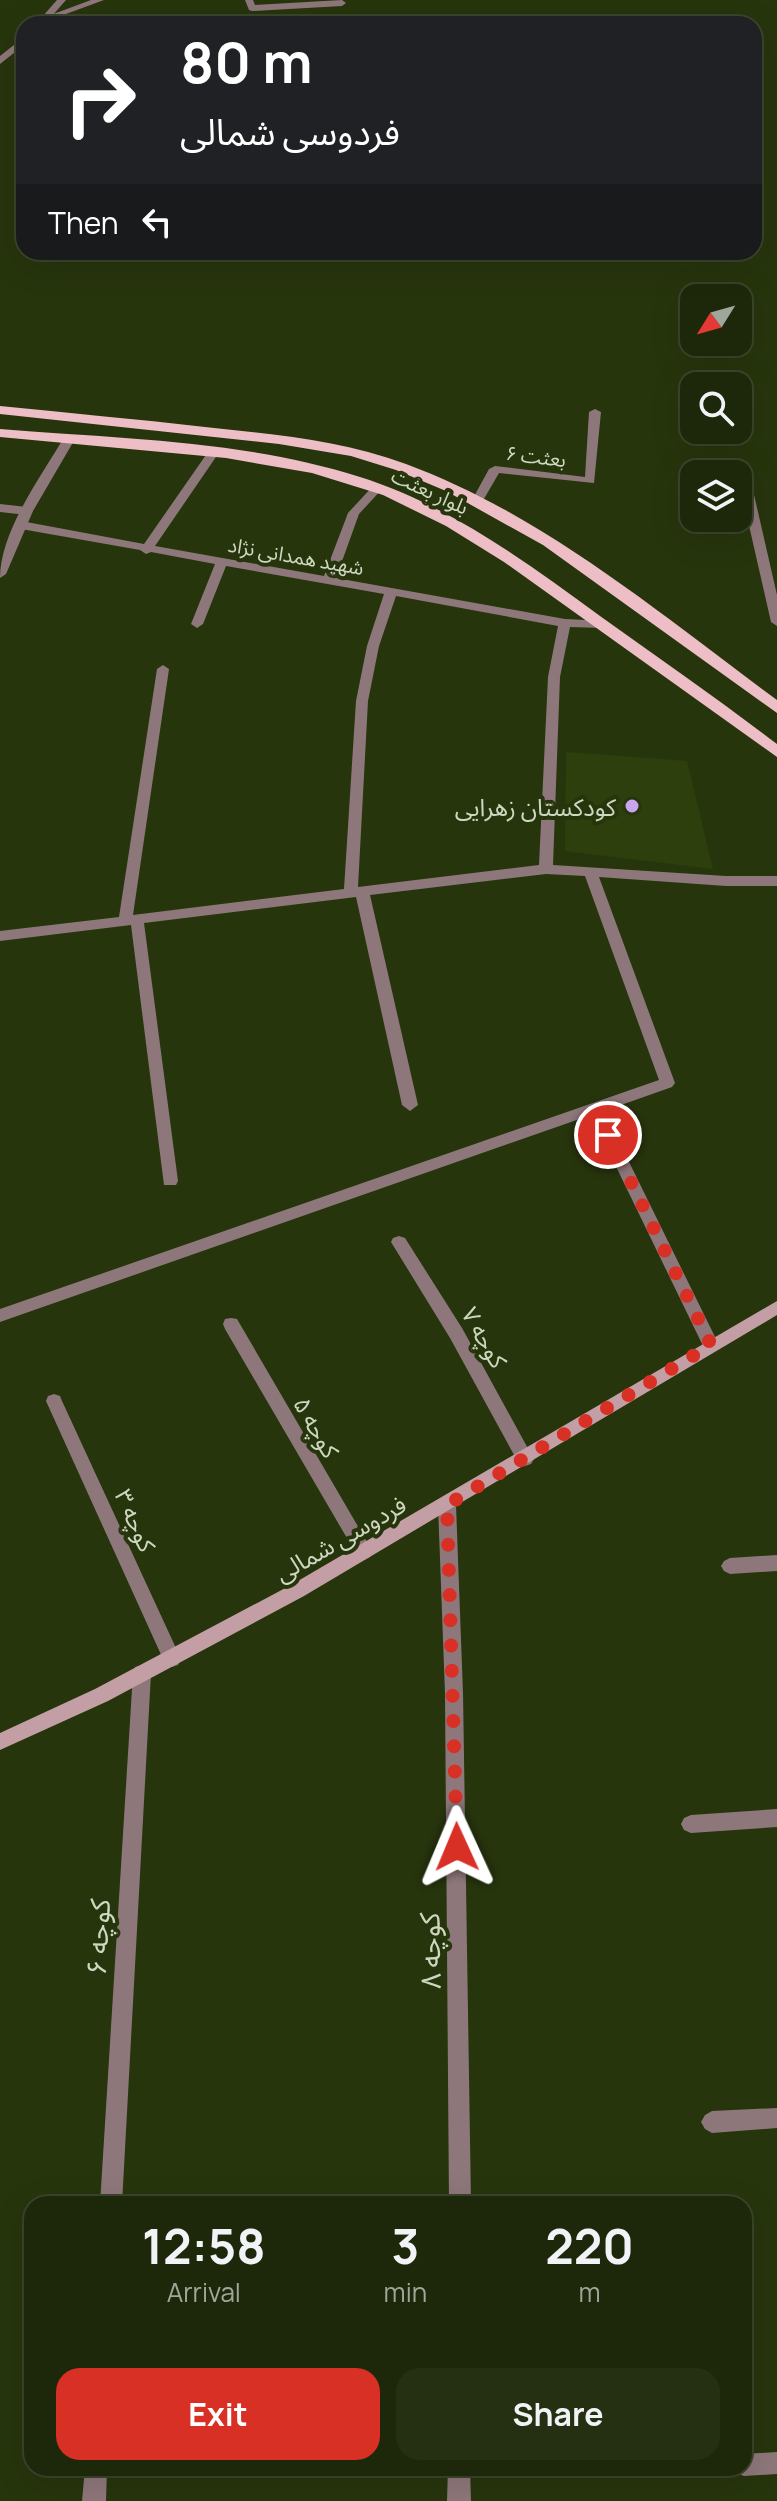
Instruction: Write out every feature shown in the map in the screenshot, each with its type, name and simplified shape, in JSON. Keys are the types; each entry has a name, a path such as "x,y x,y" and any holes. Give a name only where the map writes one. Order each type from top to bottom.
{"main road":[{"name":"بلوار بعثت","path":"0,410 276,438 328,447 401,467 477,502 601,579 777,708"},
{"name":"بلوار بعثت","path":"0,433 212,454 312,470 377,488 419,505 472,533 603,624 777,752"},
{"name":"فردوسی شمالی","path":"0,1742 172,1659 364,1552 777,1307"}],"street":[{"path":"47,16 62,0"},
{"path":"58,16 100,0"},
{"path":"249,0 252,8 342,3 340,0"},
{"path":"0,61 16,48"},
{"name":"بعثت ۶","path":"477,502 495,469 590,481 595,412"},
{"path":"0,574 27,511 69,439"},
{"path":"146,550 212,454"},
{"path":"328,582 354,513 377,488"},
{"path":"752,501 772,567 777,622"},
{"path":"0,508 27,511"},
{"name":"شهید همدانی نژاد","path":"21,525 146,550 565,623 603,624"},
{"path":"197,624 221,563"},
{"path":"391,593 373,646 362,701 357,891 410,1105"},
{"path":"546,869 554,677 565,623"},
{"path":"163,669 131,920 170,1181"},
{"path":"0,936 546,869 591,874 777,881"},
{"path":"0,1316 667,1083 591,874"},
{"path":"595,1109 711,1345"},
{"name":"کوچه ۷","path":"399,1242 456,1333 525,1459"},
{"name":"کوچه ۵","path":"231,1324 364,1552"},
{"name":"کوچه ۳","path":"54,1401 172,1659"},
{"name":"کوچه ۸","path":"447,1505 454,1693 460,2196"},
{"path":"730,1566 777,1563"},
{"name":"کوچه ۶","path":"111,2196 142,1673"},
{"path":"691,1824 777,1818"},
{"path":"712,2122 777,2118"},
{"path":"752,2465 777,2463"},
{"path":"94,2501 96,2476"},
{"path":"459,2476 459,2501"}],"shaded area":[{"name":"کودکستان زهرایی","path":"566,752 687,761 713,869 565,851"}],"place":[{"name":"کودکستان زهرایی","path":"632,806"}],"route":[{"path":"457,1847 447,1505 711,1345 608,1135"}]}
